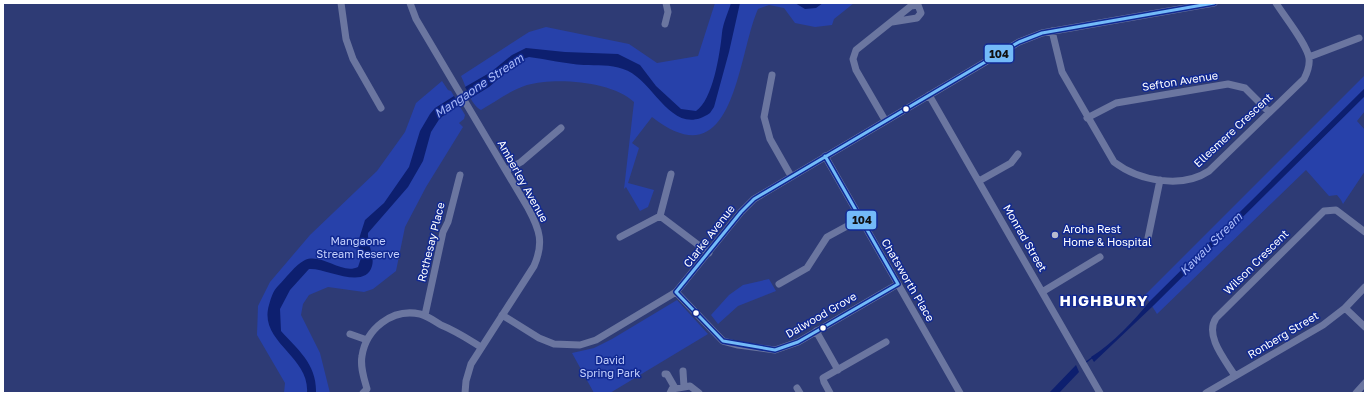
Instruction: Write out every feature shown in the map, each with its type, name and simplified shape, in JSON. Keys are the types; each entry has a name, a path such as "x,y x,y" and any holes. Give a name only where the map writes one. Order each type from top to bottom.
{"street":[{"path":"341,3 346,39 353,59 381,108"},
{"name":"Amberley Avenue","path":"410,3 416,19 507,170 534,218 541,238 540,249 534,266 482,347 468,372 465,393"},
{"path":"665,24 668,12 666,3"},
{"name":"Clarke Avenue","path":"502,315 547,342 563,346 580,345 603,336 676,292 741,212 754,199 1019,42 1035,35 1052,31 1188,6 1214,3"},
{"path":"1276,3 1304,46 1309,57 1359,38"},
{"path":"886,120 856,70 853,59 856,50 892,22"},
{"name":"Ellesmere Crescent","path":"1052,31 1059,66 1114,162 1124,169 1160,180 1189,180 1200,177 1209,171 1304,79 1309,57"},
{"path":"772,75 764,117 770,139 791,176"},
{"name":"Sefton Avenue","path":"1088,118 1116,103 1228,84 1245,88 1269,112"},
{"name":"Monrad Street","path":"929,95 1100,393"},
{"path":"507,170 520,162 561,128"},
{"path":"979,181 1011,163 1018,154"},
{"name":"Chatsworth Place","path":"825,156 860,220 960,393"},
{"path":"620,237 660,216 671,174"},
{"name":"Rothesay Place","path":"425,315 442,232 448,222 460,175"},
{"path":"1148,238 1160,180"},
{"name":"Wilson Crescent","path":"1235,376 1213,336 1211,328 1216,318 1324,211 1336,210 1365,232"},
{"path":"660,216 709,253"},
{"path":"779,284 807,268 827,237 860,220"},
{"path":"1042,292 1100,257"},
{"name":"Dalwood Grove","path":"676,292 717,337 728,343 775,350 791,345 898,284"},
{"name":"Ronberg Street","path":"1206,393 1323,325 1345,308 1365,287"},
{"path":"1345,308 1365,327"},
{"path":"365,391 361,361 367,340 376,327 386,319 405,313 425,315 449,327 482,347"},
{"path":"816,331 838,370"},
{"path":"350,334 367,340"},
{"path":"830,393 823,378 886,342"},
{"path":"684,371 684,387"},
{"path":"665,374 667,374 673,391 690,386 699,393"},
{"path":"1356,393 1365,383"}],"green space":[{"path":"715,3 854,3 834,19 832,25 815,27 795,23 784,8 769,5 758,9 737,81 728,105 716,124 701,134 680,133 652,117 632,143 639,148 628,183 654,190 648,207 640,211 626,187 624,189 634,102 612,89 598,85 567,81 552,81 521,87 481,110 471,99 461,76 529,32 546,27 629,44 657,63 698,56"},
{"path":"1365,75 1365,111 1357,121 1365,130 1365,171 1343,204 1337,195 1329,196 1306,170 1157,314 1145,295"},
{"name":"Mangaone Stream Reserve","path":"442,81 448,90 451,91 465,115 464,119 459,123 463,127 426,187 405,227 396,271 373,289 364,292 328,287 309,295 303,304 301,315 320,353 330,393 284,393 285,383 257,335 258,306 270,282 310,235 377,171 405,132 416,103"},
{"path":"769,279 776,291 738,306 718,324 711,315 729,295 743,285"},
{"name":"David Spring Park","path":"677,300 708,334 610,393 594,393 572,353 594,348 612,339"}],"water":[{"name":"Mangaone Stream","path":"731,3 740,3 729,52 714,107 710,113 696,119 684,119 674,113 634,75 613,66 577,64 529,57 520,60 489,87 471,98 465,87 491,72 512,55 526,48 565,52 618,54 640,65 656,86 681,109 696,111 707,97 715,75 723,26"},
{"path":"795,3 823,3 816,8 805,9"},
{"path":"1365,88 1365,96 1153,306 1094,362 1091,357 1123,331 1150,301"},
{"path":"454,96 459,105 440,118 431,132 423,161 408,187 368,233 373,262 368,273 361,277 353,277 316,269 309,269 290,290 280,309 281,331 300,351 310,366 313,374 316,393 307,393 306,380 301,369 271,329 268,318 269,305 273,292 294,268 305,260 318,259 352,269 358,267 361,258 358,242 365,220 384,203 409,167 420,131 430,114 435,108"},
{"path":"1076,365 1079,372 1059,393 1049,393"}],"waterway":[{"name":"Kawau Stream","path":"1085,363 1093,357"}],"transit line":[{"name":"104","path":"898,284 798,342 775,350 723,341 676,292 741,212 754,199 1019,42 1042,33 1214,3"},
{"name":"104","path":"825,156 898,284"}],"place":[{"name":"Aroha Rest Home & Hospital","path":"1055,235"}],"district":[{"name":"HIGHBURY","path":"1104,301"}]}
